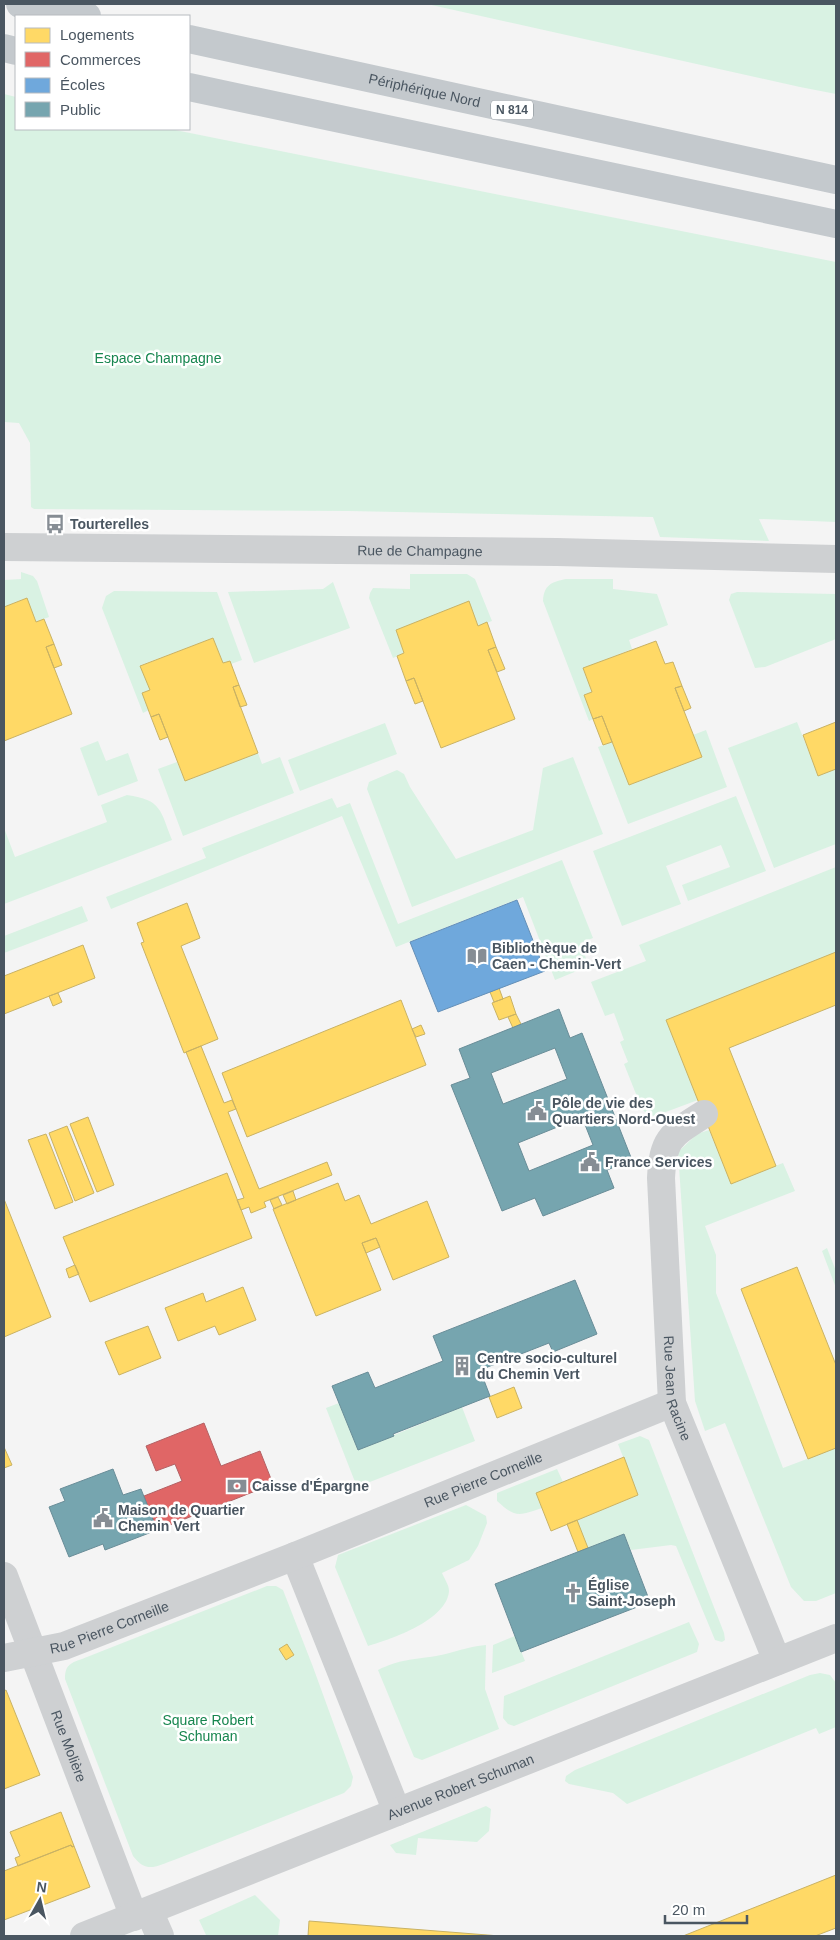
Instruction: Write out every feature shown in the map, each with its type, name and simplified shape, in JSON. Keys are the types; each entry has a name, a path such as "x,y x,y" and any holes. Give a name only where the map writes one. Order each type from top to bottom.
{"highway":[{"path":"20,4 79,14"},
{"path":"42,4 79,14"},
{"name":"Périphérique Nord","path":"190,39 836,180"},
{"path":"190,87 836,224"}],"street":[{"name":"Rue de Champagne","path":"4,548 558,552 836,559"},
{"name":"Rue Jean Racine","path":"704,1114 686,1125 672,1137 664,1147 662,1156 661,1178 672,1403 778,1661"},
{"name":"Rue Pierre Corneille","path":"4,1658 64,1646 295,1556 672,1403"},
{"path":"295,1556 397,1812"},
{"name":"Rue Molière","path":"4,1576 33,1652 141,1914 160,1936"},
{"name":"Avenue Robert Schuman","path":"84,1936 836,1638"}],"green space":[{"path":"427,4 836,4 836,94 800,87"},
{"name":"Espace Champagne","path":"4,94 15,97 15,130 175,130 836,262 836,522 759,519 769,541 660,537 653,517 348,511 34,509 31,507 30,443 19,423 4,422"},
{"path":"21,572 33,576 37,581 49,617 36,622 26,598 4,607 4,580 21,579"},
{"path":"410,574 467,574 475,579 492,621 478,626 469,602 396,630 404,653 393,658 369,598 370,593 373,588 410,589"},
{"path":"566,579 613,579 613,589 657,594 668,625 629,640 632,649 583,669 592,692 584,695 593,719 589,721 543,601 545,591 549,585"},
{"path":"333,582 350,628 254,663 228,592 323,589"},
{"path":"114,591 217,592 242,660 231,664 230,661 223,663 213,638 141,665 150,690 142,693 149,710 143,713 102,608 106,596"},
{"path":"737,592 836,594 836,639 765,667 755,668 729,600 731,594"},
{"path":"797,722 818,775 836,769 836,844 774,868 728,748"},
{"path":"385,723 397,754 300,791 288,760"},
{"path":"706,730 727,787 628,824 598,747 612,742 629,785 701,757 693,735"},
{"path":"98,741 106,761 128,753 138,781 98,796 80,748"},
{"path":"258,753 262,764 280,757 294,793 183,836 158,769 177,762 185,781"},
{"path":"573,757 603,834 412,907 367,789 369,782 397,770 404,774 410,787 456,859 533,830 543,768"},
{"path":"127,795 147,800 158,808 172,840 4,904 4,828 15,857 107,822 101,805"},
{"path":"736,796 766,871 688,901 682,885 730,867 721,845 666,866 681,904 622,926 593,851"},
{"path":"332,798 337,808 350,803 398,924 562,860 593,938 580,943 589,966 555,980 523,897 396,947 342,816 111,909 106,897 206,858 202,848"},
{"path":"836,867 836,952 666,1020 698,1100 655,1116 648,1115 642,1109 624,1064 628,1062 620,1042 624,1040 614,1013 605,1016 591,982 646,961 639,945"},
{"path":"82,906 88,921 4,953 4,936"},
{"path":"709,1130 731,1183 783,1163 795,1191 705,1226 716,1255 716,1293 783,1468 836,1448 836,1593 816,1601 804,1601 791,1587 725,1423 705,1431 695,1401 678,1152 697,1134"},
{"path":"827,1248 836,1271 836,1288 822,1251"},
{"path":"339,1403 358,1450 462,1407 475,1441 357,1487 326,1408"},
{"path":"640,1436 649,1440 724,1633 725,1640 722,1642 715,1640 676,1546 631,1550 624,1534 588,1548 577,1520 638,1495 618,1444"},
{"path":"557,1469 563,1482 536,1493 542,1508 518,1514 513,1513 497,1501 497,1493"},
{"path":"466,1505 486,1516 487,1523 478,1546 469,1560 442,1573 449,1589 446,1601 439,1611 417,1627 368,1646 335,1567 338,1555"},
{"name":"Square Robert Schuman","path":"267,1586 276,1586 283,1590 353,1777 351,1786 344,1793 174,1860 157,1866 147,1867 138,1862 133,1856 65,1679 66,1669 74,1662"},
{"path":"689,1622 699,1644 697,1652 514,1726 508,1724 503,1718 504,1696"},
{"path":"515,1636 525,1661 492,1673 493,1645"},
{"path":"486,1645 485,1689 499,1729 422,1760 414,1757 378,1670 400,1662"},
{"path":"820,1673 830,1675 836,1683 836,1727 819,1734 816,1728 627,1804 613,1793 569,1784 565,1781 566,1776 575,1770 810,1675"},
{"path":"486,1806 491,1809 489,1831 477,1842 418,1838 416,1855 396,1853 390,1845"},
{"path":"255,1895 280,1920 278,1936 203,1936 206,1935 199,1920"}],"building: Logements":[{"path":"27,598 36,622 44,619 54,644 46,647 72,714 4,741 4,607"},
{"path":"469,601 478,626 487,622 496,647 488,650 515,719 441,748 414,678 406,681 397,656 404,653 396,630"},
{"path":"213,638 223,663 230,661 239,685 233,687 258,753 185,781 159,714 151,717 142,693 150,690 140,666"},
{"path":"656,641 665,664 673,662 682,686 675,688 702,757 629,785 602,716 593,719 584,695 592,692 583,668"},
{"path":"54,644 62,665 54,668 46,647"},
{"path":"496,647 505,669 497,672 488,650"},
{"path":"414,678 423,701 415,704 406,681"},
{"path":"239,685 247,705 240,707 233,687"},
{"path":"682,686 691,708 684,711 675,688"},
{"path":"159,714 168,737 160,740 151,717"},
{"path":"602,716 612,742 603,745 593,719"},
{"path":"836,722 836,769 818,776 803,735"},
{"path":"187,903 200,938 181,946 218,1039 184,1053 141,943 144,942 137,923"},
{"path":"83,945 95,978 4,1014 4,976"},
{"path":"836,952 836,1005 729,1048 776,1166 731,1184 666,1020"},
{"path":"499,988 503,999 494,1002 490,992"},
{"path":"58,993 62,1002 53,1006 49,996"},
{"path":"510,996 516,1014 499,1020 492,1003"},
{"path":"401,1000 426,1065 247,1137 222,1073"},
{"path":"516,1014 521,1024 513,1028 508,1017"},
{"path":"421,1025 425,1034 416,1037 412,1029"},
{"path":"201,1046 224,1103 232,1100 236,1109 228,1112 259,1189 327,1162 332,1175 264,1202 266,1207 251,1213 249,1207 241,1210 237,1200 244,1198 186,1052"},
{"path":"88,1117 114,1185 97,1192 70,1124"},
{"path":"67,1126 94,1193 75,1201 49,1133"},
{"path":"46,1134 73,1202 55,1209 28,1140"},
{"path":"227,1173 252,1238 90,1302 63,1237"},
{"path":"338,1183 345,1201 359,1195 371,1224 427,1201 449,1257 393,1280 376,1238 362,1243 381,1290 316,1316 273,1209"},
{"path":"293,1191 296,1200 287,1204 283,1195"},
{"path":"278,1197 282,1205 274,1209 270,1200"},
{"path":"4,1199 51,1317 4,1337"},
{"path":"376,1238 380,1247 366,1253 362,1243"},
{"path":"75,1265 79,1274 69,1278 66,1269"},
{"path":"797,1267 836,1365 836,1448 808,1459 741,1289"},
{"path":"243,1287 256,1320 219,1335 215,1326 178,1341 165,1308 203,1293 206,1302"},
{"path":"148,1326 161,1358 119,1375 105,1342"},
{"path":"514,1387 522,1408 497,1418 489,1397"},
{"path":"4,1447 12,1465 4,1468"},
{"path":"624,1457 638,1495 551,1531 536,1493"},
{"path":"577,1520 588,1548 578,1552 567,1524"},
{"path":"287,1644 294,1655 286,1660 279,1649"},
{"path":"6,1690 40,1775 4,1789 4,1691"},
{"path":"61,1812 74,1846 72,1847 71,1845 18,1866 15,1858 20,1856 10,1832"},
{"path":"71,1845 72,1847 74,1846 90,1887 4,1920 4,1871"},
{"path":"836,1875 836,1928 815,1936 683,1936"},
{"path":"309,1921 424,1930 500,1936 308,1936"}],"building: Commerces":[{"path":"204,1423 221,1466 260,1451 273,1484 157,1530 144,1496 182,1481 175,1464 156,1471 146,1446"}],"building: Écoles":[{"name":"Bibliothèque de Caen - Chemin-Vert","path":"517,900 545,971 438,1012 410,942"}],"building: Public":[{"name":"Pôle de vie des Quartiers Nord-Ouest","path":"559,1009 570,1038 582,1033 632,1160 607,1170 614,1188 543,1216 535,1198 502,1211 451,1085 470,1078 459,1049","holes":["555,1048 567,1079 503,1104 491,1073","582,1117 593,1145 529,1171 518,1143"]},
{"name":"Centre socio-culturel du Chemin Vert","path":"575,1280 597,1334 553,1352 549,1343 480,1370 490,1396 393,1434 394,1436 358,1450 332,1386 368,1372 375,1388 443,1361 433,1336"},
{"name":"Maison de Quartier Chemin Vert","path":"113,1469 123,1495 141,1489 157,1530 105,1550 103,1544 69,1557 49,1507 65,1501 60,1489"},
{"name":"Église Saint-Joseph","path":"624,1534 650,1602 521,1652 495,1584"}],"place":[{"name":"Tourterelles","path":"55,524"},
{"name":"Bibliothèque de Caen - Chemin-Vert","path":"477,956"},
{"name":"Pôle de vie des Quartiers Nord-Ouest","path":"537,1111"},
{"name":"France Services","path":"590,1162"},
{"name":"Centre socio-culturel du Chemin Vert","path":"462,1366"},
{"name":"Caisse d'Épargne","path":"237,1486"},
{"name":"Maison de Quartier Chemin Vert","path":"103,1518"},
{"name":"Église Saint-Joseph","path":"573,1593"}]}
